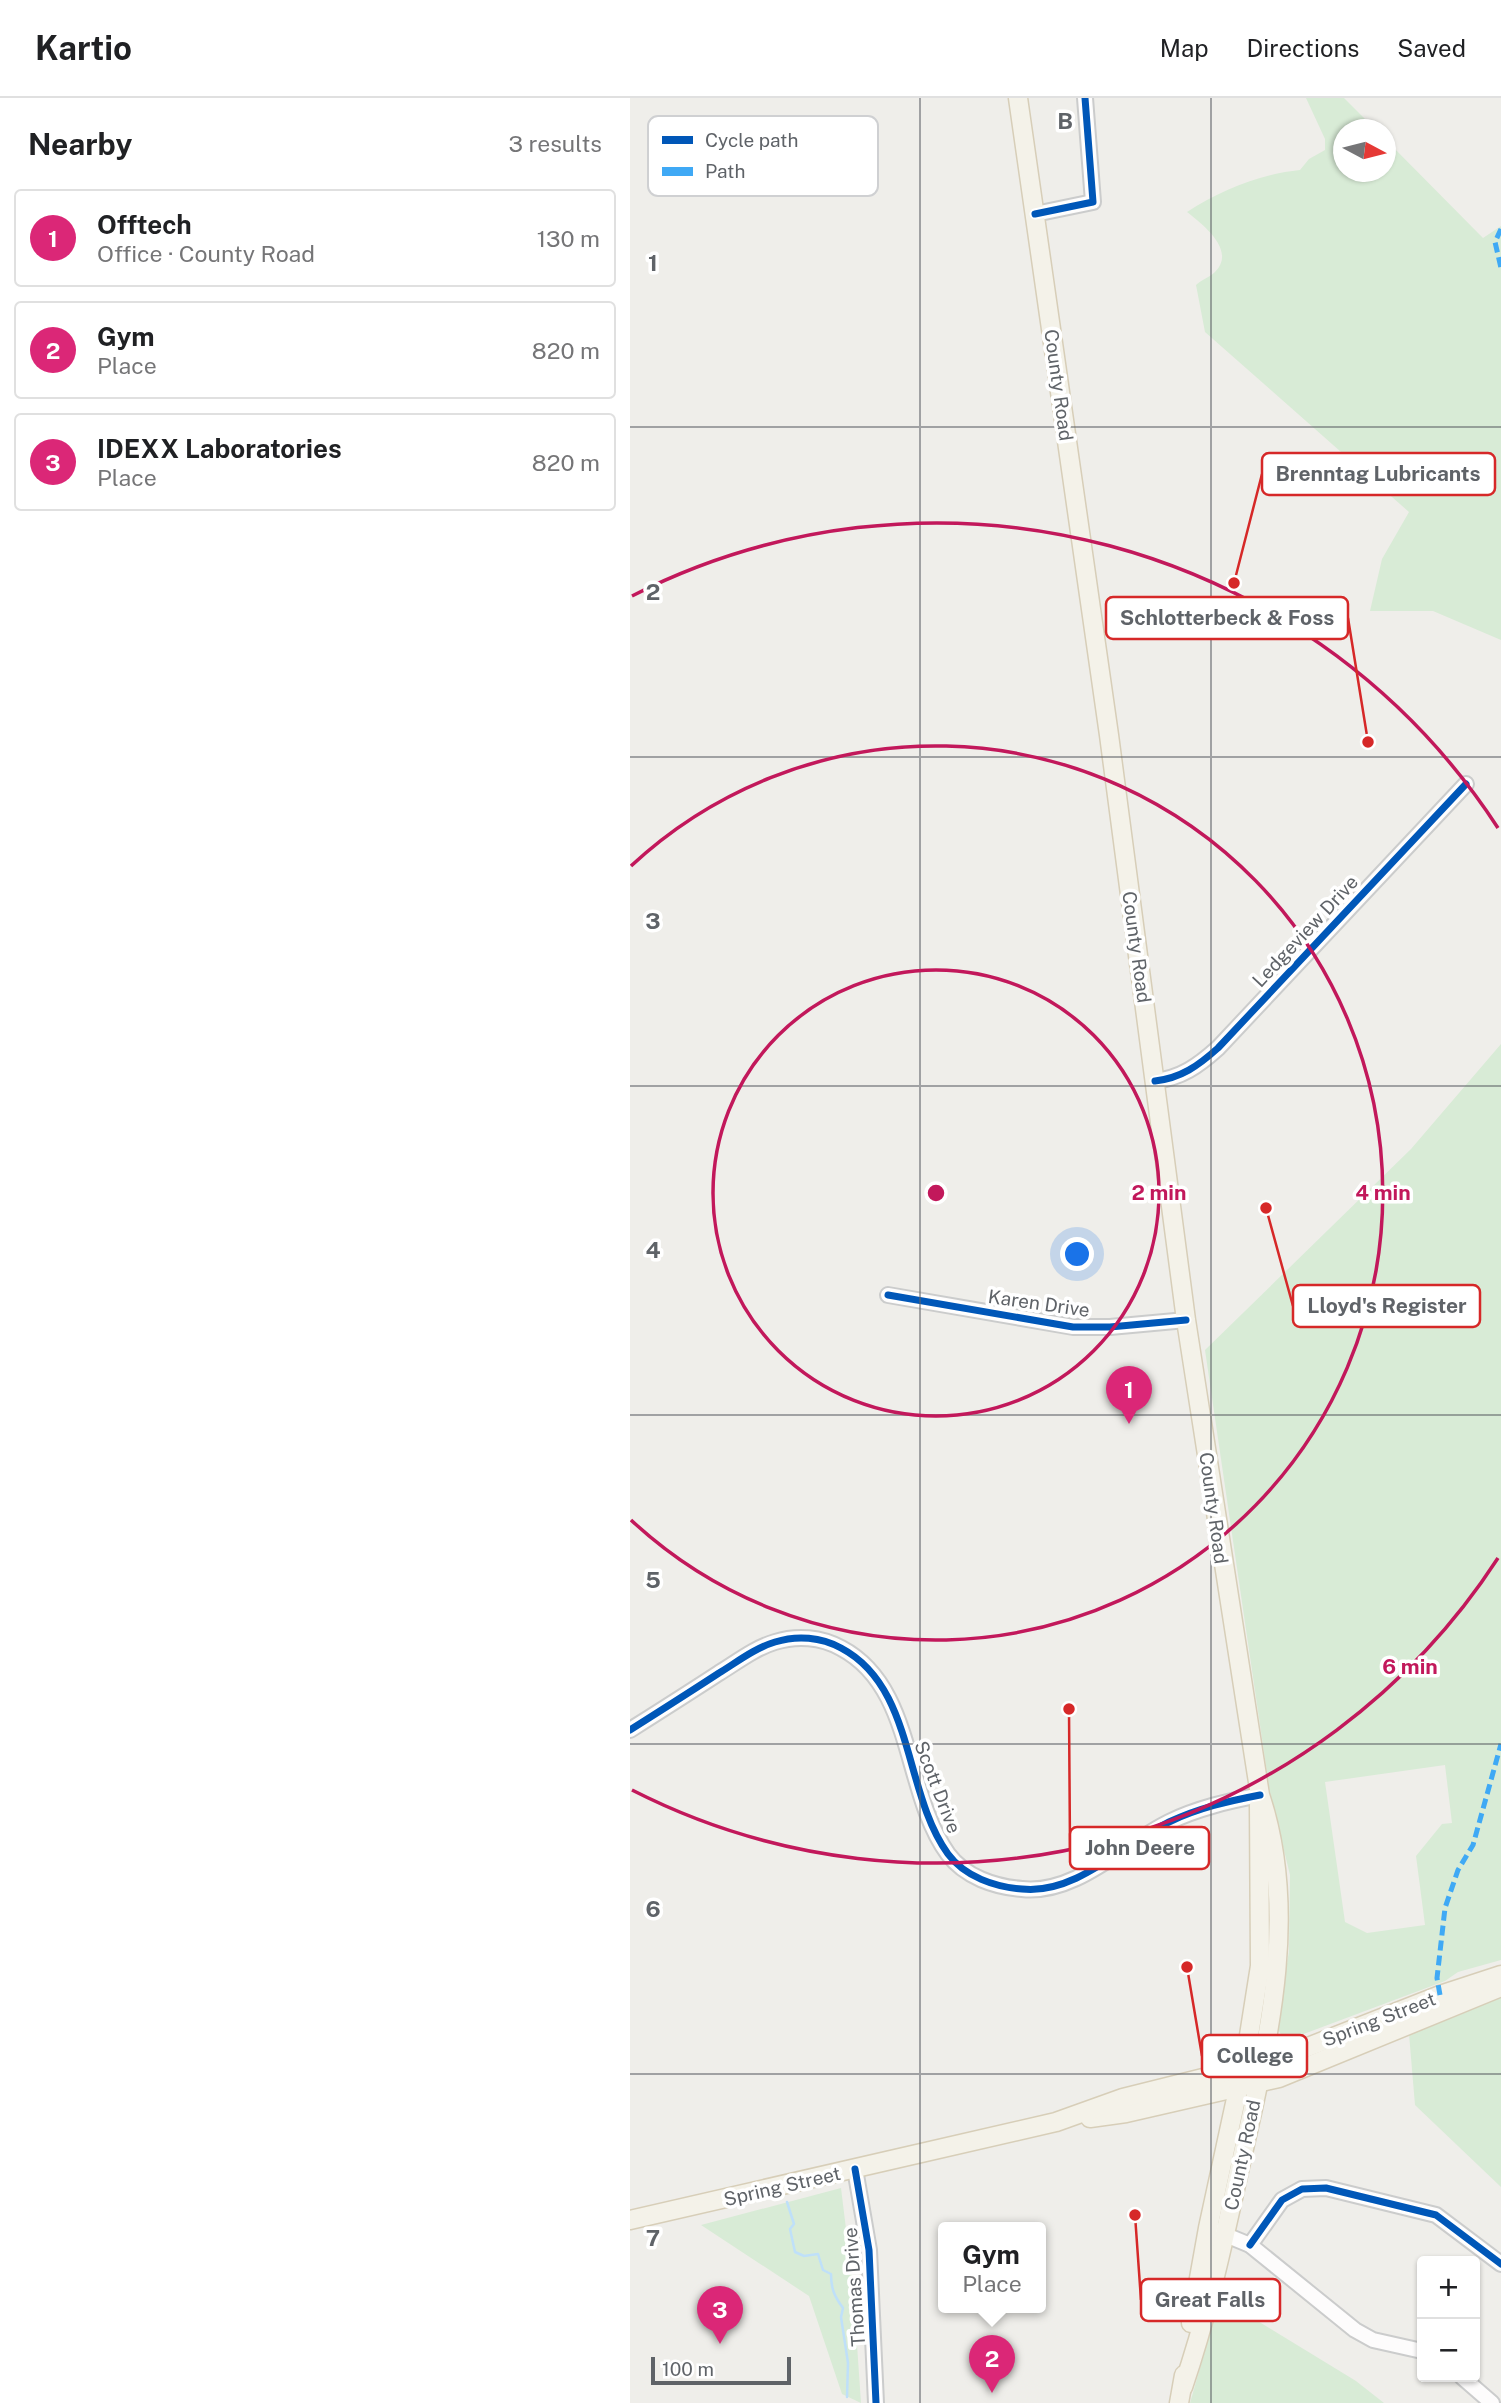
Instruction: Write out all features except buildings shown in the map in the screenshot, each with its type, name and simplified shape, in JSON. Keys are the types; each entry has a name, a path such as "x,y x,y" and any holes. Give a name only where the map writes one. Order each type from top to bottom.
{"main road":[{"name":"County Road","path":"1018,98 1186,1320 1218,1539 1260,1794 1271,1827 1279,1896 1278,1957 1258,2082 1216,2232"},
{"name":"County Road","path":"1181,2395 1216,2232 1260,1966 1260,1794"},
{"name":"Spring Street","path":"1055,2122 1123,2098 1261,2063 1501,1975"},
{"name":"Spring Street","path":"630,2220 1055,2122 1126,2113 1279,2078 1501,1987"}],"street":[{"path":"1035,214 1093,202 1085,98"},
{"name":"Ledgeview Drive","path":"1154,1081 1171,1079 1189,1071 1217,1048 1466,784"},
{"name":"Karen Drive","path":"888,1295 1073,1327 1110,1327 1186,1320"},
{"name":"Scott Drive","path":"630,1730 748,1655 775,1642 806,1637 829,1641 857,1656 878,1679 896,1717 935,1833 949,1856 964,1870 992,1884 1025,1890 1057,1886 1167,1823 1199,1809 1260,1794"},
{"name":"Thomas Drive","path":"855,2169 869,2250 876,2403"},
{"path":"1250,2245 1282,2200 1302,2189 1325,2188 1420,2208 1436,2215 1501,2264"},
{"path":"1216,2232 1250,2245 1354,2330 1373,2340 1417,2350"},
{"path":"1468,2382 1492,2403"}],"green space":[{"path":"1306,98 1344,98 1365,119 1333,119 1333,182 1396,182 1396,150 1483,238 1501,226 1501,640 1433,611 1370,611 1382,559 1409,512 1205,332 1196,285 1215,272 1221,264 1222,255 1215,238 1187,212 1241,184 1300,170 1309,159 1325,150 1325,139"},
{"path":"1501,1044 1501,1960 1458,1972 1445,1981 1285,2041 1277,2028 1289,1951 1290,1875 1270,1793 1205,1350 1411,1149","holes":["1445,1765 1452,1823 1442,1824 1416,1856 1425,1925 1367,1933 1345,1922 1325,1782"]},
{"path":"1501,1997 1501,2187 1415,2105 1409,2034"},
{"path":"841,2188 853,2286 861,2403 842,2394 809,2296 701,2225"},
{"path":"1220,2298 1356,2381 1384,2403 1190,2403"}],"waterway":[{"path":"787,2202 794,2224 790,2229 795,2252 804,2256 818,2254 823,2270 831,2274 834,2292 843,2308 841,2317 848,2363 847,2397"}],"marked path":[{"path":"1501,229 1495,242 1501,268"},
{"path":"1440,1995 1437,1978 1445,1908 1458,1870 1473,1845 1501,1744"}],"cycle path":[{"path":"1035,214 1093,202 1085,98"},
{"path":"1155,1081 1189,1070 1218,1048 1466,784"},
{"path":"888,1295 1073,1327 1110,1327 1186,1320"},
{"path":"630,1730 746,1656 768,1645 800,1638 833,1644 865,1666 883,1688 896,1714 923,1801 948,1854 972,1875 1001,1886 1022,1889 1042,1889 1061,1884 1099,1866 1152,1831 1180,1817 1260,1795"},
{"path":"855,2169 869,2250 876,2403"},
{"path":"1250,2245 1282,2200 1302,2189 1326,2188 1436,2215 1501,2264"}],"place":[{"name":"Brenntag Lubricants","path":"1234,583"},
{"name":"Schlotterbeck & Foss","path":"1368,742"},
{"name":"Lloyd's Register","path":"1266,1208"},
{"name":"Offtech","path":"1129,1424"},
{"name":"John Deere","path":"1069,1709"},
{"name":"College","path":"1187,1967"},
{"name":"Great Falls","path":"1135,2215"},
{"name":"IDEXX Laboratories","path":"720,2344"},
{"name":"Gym","path":"992,2393"}]}
